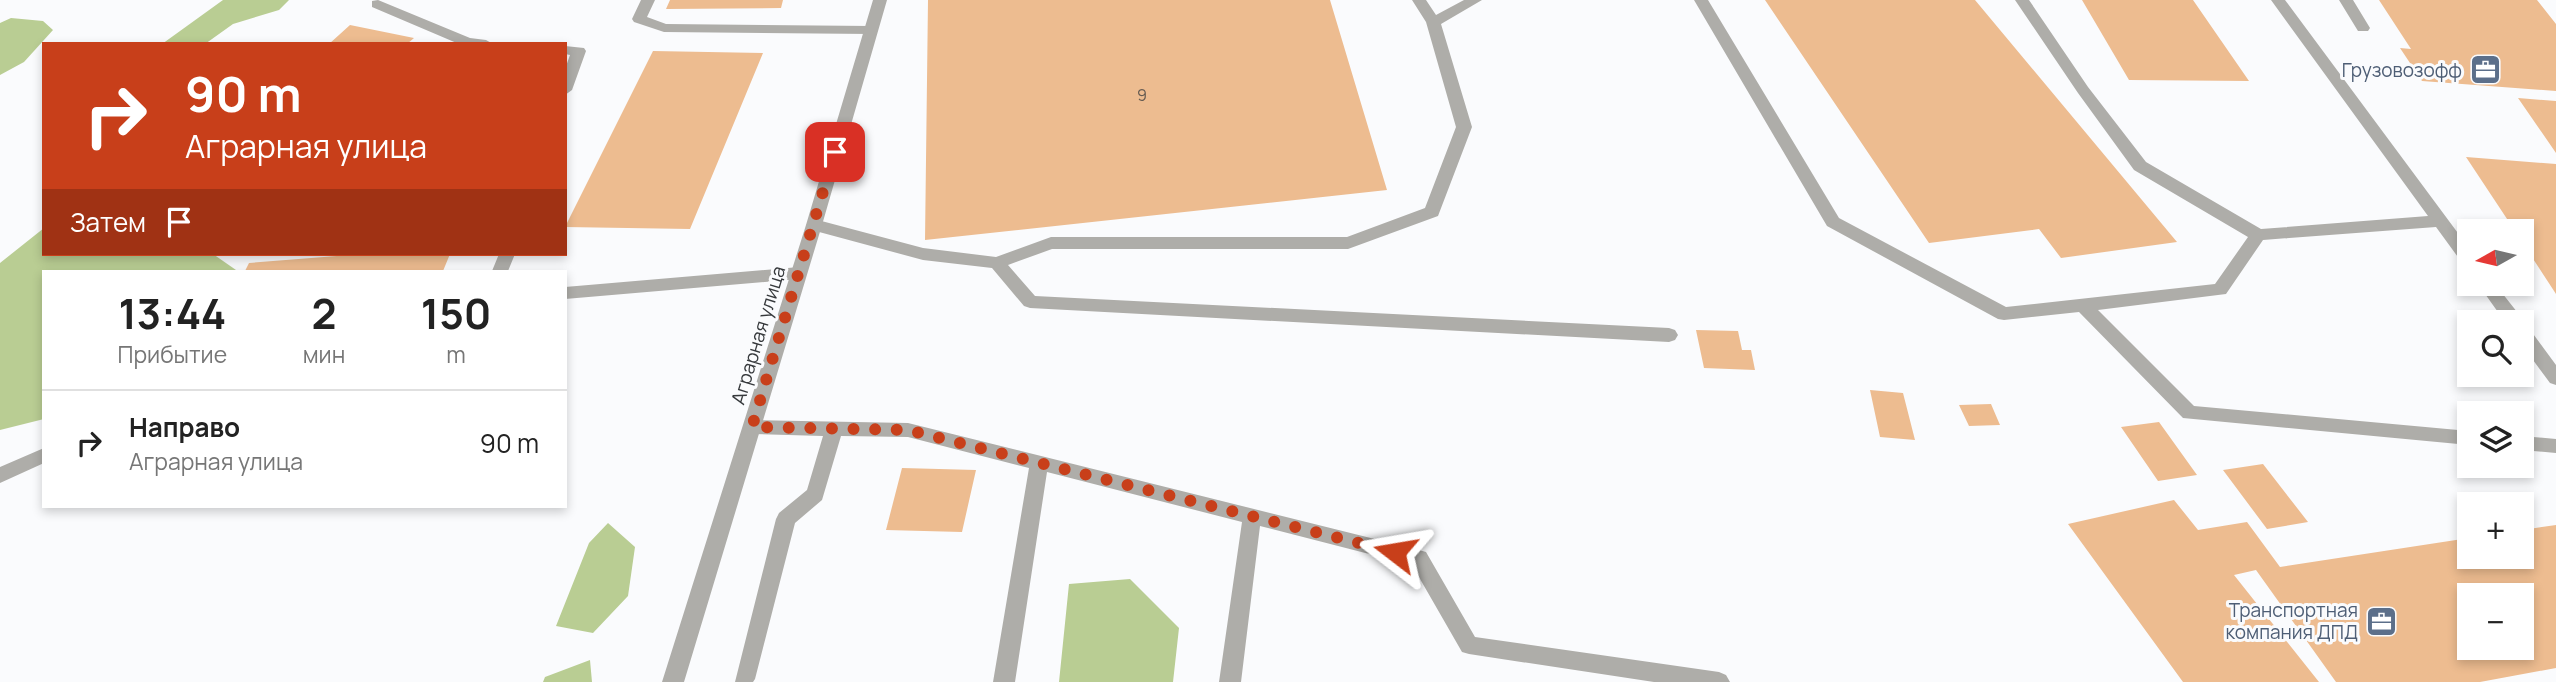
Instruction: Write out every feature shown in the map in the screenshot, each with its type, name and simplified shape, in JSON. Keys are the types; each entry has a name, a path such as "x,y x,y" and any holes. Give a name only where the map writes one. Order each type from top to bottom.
{"street":[{"path":"648,0 639,19 664,28 871,30"},
{"name":"Аграрная улица","path":"673,682 814,225 880,0"},
{"path":"814,225 923,254 998,262 1051,243 1348,243 1432,212 1464,127 1433,22 1419,0"},
{"path":"1433,22 1475,0"},
{"path":"1701,0 1833,222 2004,314 2220,290 2258,235"},
{"path":"2022,0 2083,90 2140,166 2258,235 2440,221"},
{"path":"2278,0 2457,244"},
{"path":"2346,0 2363,27"},
{"path":"377,4 467,42"},
{"path":"567,50 579,51 567,84"},
{"path":"998,262 1030,302 1669,335"},
{"path":"567,293 799,273"},
{"path":"2495,296 2506,310"},
{"path":"2083,305 2189,413 2457,437"},
{"path":"2534,349 2556,379"},
{"path":"752,427 908,430 1419,558 1469,645 1719,682"},
{"path":"744,680 786,519 815,495 834,429"},
{"path":"2534,444 2556,446"},
{"path":"0,475 42,456"},
{"path":"1004,682 1039,463"},
{"path":"1230,682 1252,516"}],"green space":[{"path":"223,0 289,0 279,10 233,24 208,42 165,42"},
{"path":"11,18 43,21 53,30 24,62 0,75 0,23"},
{"path":"42,230 42,256 216,256 236,270 42,270 42,420 0,430 0,263"},
{"path":"608,523 635,547 628,596 593,633 556,626 589,543"},
{"path":"1130,579 1179,628 1173,682 1059,682 1069,584"},
{"path":"590,660 592,682 543,682 545,677"}],"building":[{"path":"670,0 783,0 781,8 666,9"},
{"path":"928,0 1330,0 1387,190 925,240"},
{"path":"1765,0 1975,0 2177,242 2061,258 2039,229 1929,243"},
{"path":"2082,0 2193,0 2249,81 2129,80"},
{"path":"2379,0 2537,0 2556,24 2556,91 2422,81 2400,48 2411,49"},
{"path":"350,25 414,38 409,42 331,42"},
{"path":"653,51 763,53 690,229 567,227"},
{"path":"2518,98 2556,101 2556,153"},
{"path":"2466,157 2556,164 2556,294 2534,260 2534,219 2507,219"},
{"path":"337,256 449,256 443,270 246,270 249,263"},
{"path":"1696,330 1738,331 1742,350 1751,350 1755,370 1704,368"},
{"path":"1870,390 1903,393 1915,440 1880,437"},
{"path":"1991,404 2000,425 1969,426 1959,405"},
{"path":"2159,422 2197,475 2158,481 2121,427"},
{"path":"2263,464 2308,522 2267,529 2223,470"},
{"path":"902,468 976,470 962,532 886,530"},
{"path":"2174,500 2198,530 2247,522 2280,567 2457,540 2457,569 2534,569 2534,528 2556,525 2556,668 2480,682 2336,682 2256,570 2234,575 2319,682 2183,682 2068,524"}],"place":[{"name":"Грузовозофф","path":"2485,70"},
{"name":"Транспортная компания ДПД","path":"2381,621"}],"route":[{"path":"835,152 752,427 908,430 1395,552"}]}
